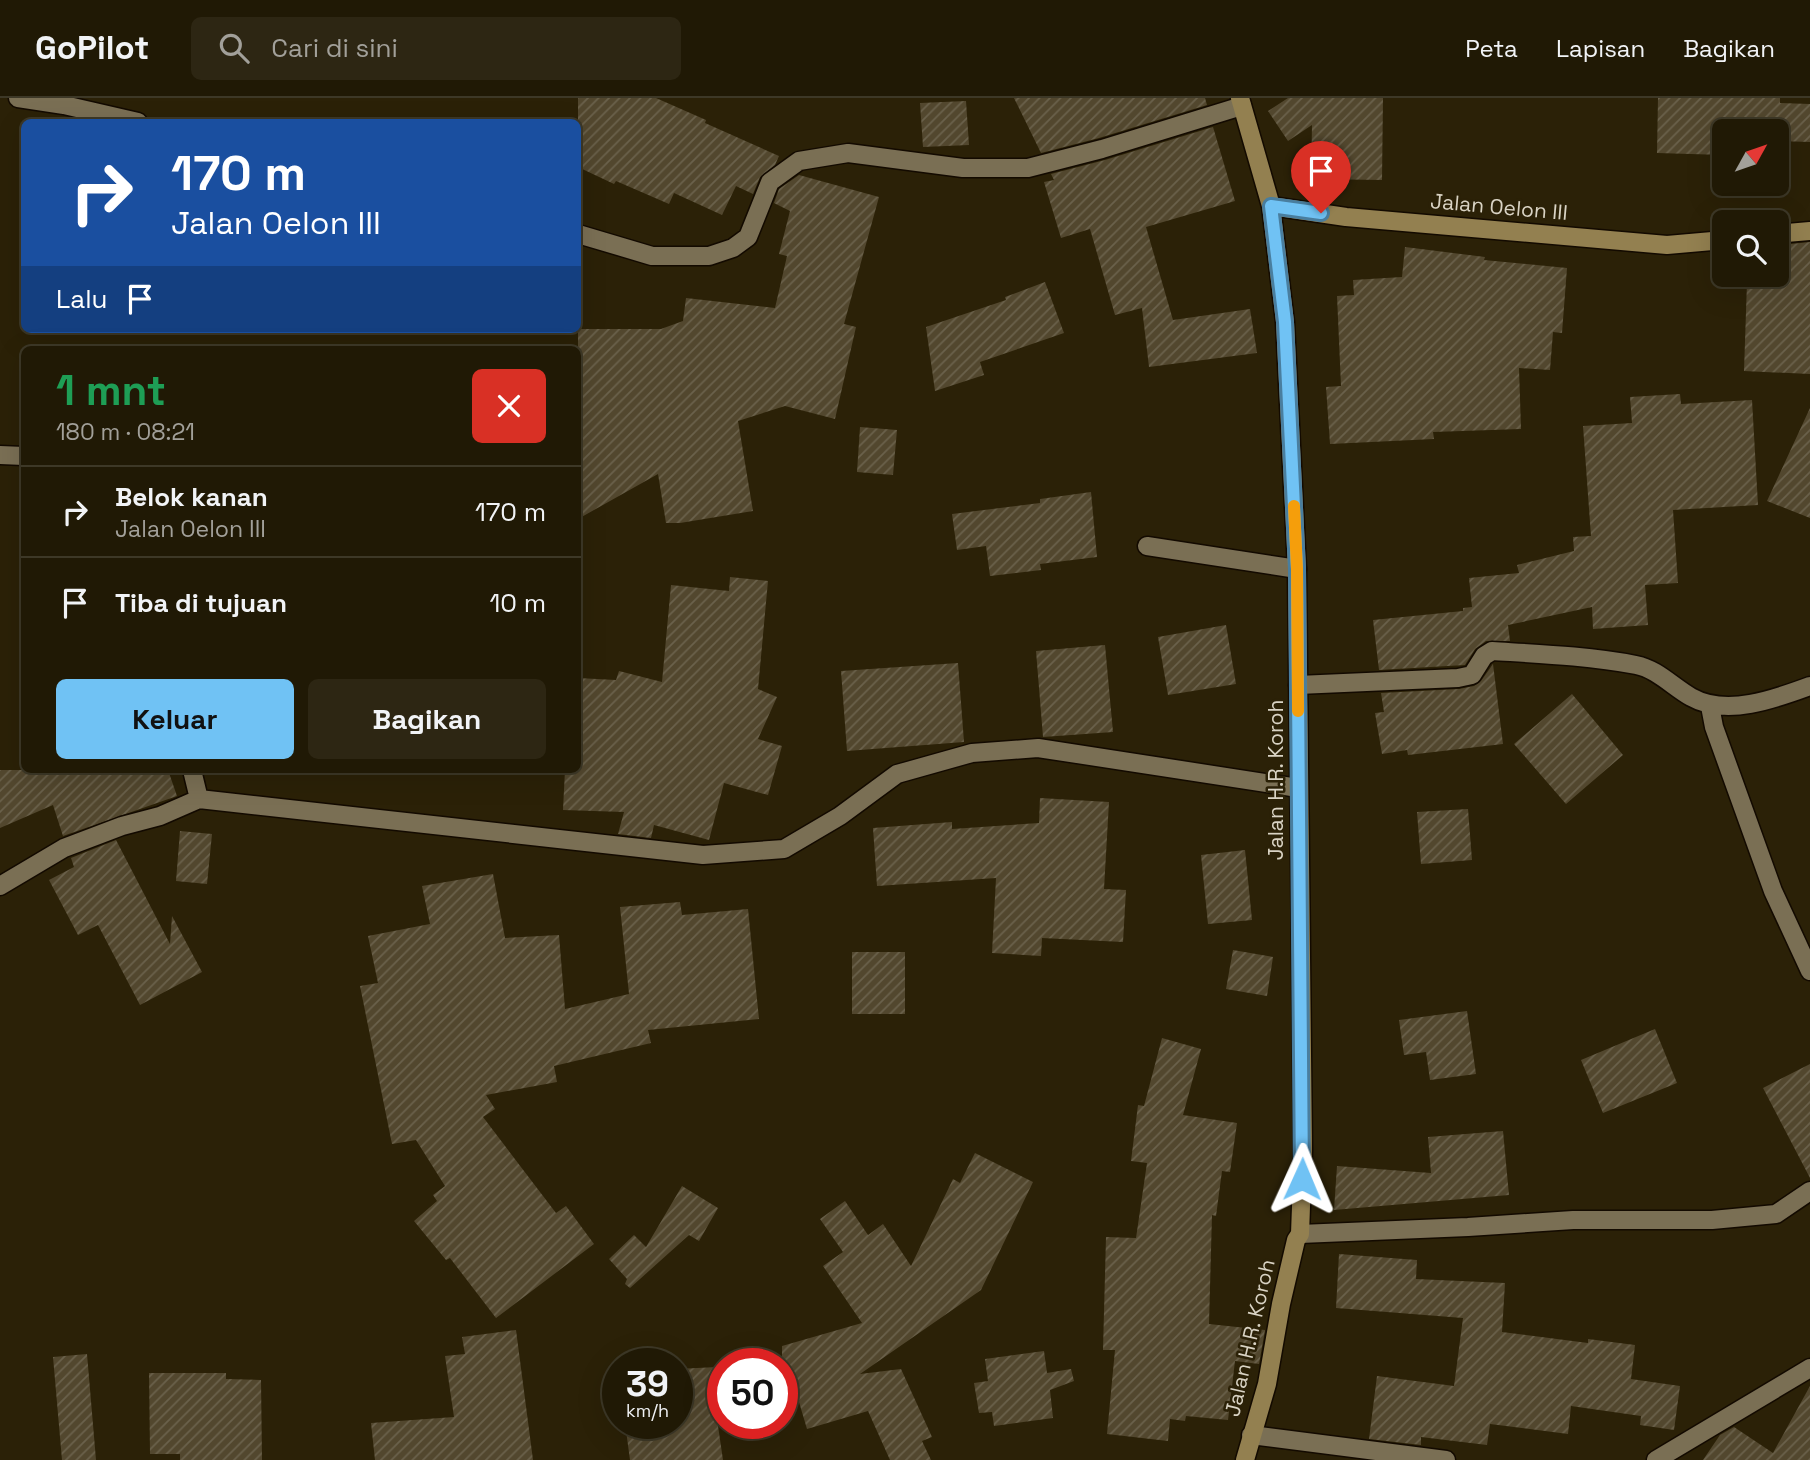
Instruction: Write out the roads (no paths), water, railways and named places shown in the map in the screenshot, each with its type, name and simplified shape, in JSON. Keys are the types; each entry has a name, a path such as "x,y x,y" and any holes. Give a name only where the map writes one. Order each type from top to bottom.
{"main road":[{"name":"Jalan H.R. Koroh","path":"1241,102 1271,206 1285,322 1297,569 1303,1151 1300,1234 1296,1240 1281,1304 1267,1384 1245,1460"},
{"name":"Jalan Oelon III","path":"1271,206 1346,216 1667,245 1712,241"},
{"path":"1789,233 1810,231"}],"street":[{"path":"18,98 124,119"},
{"path":"581,235 652,256 709,256 733,248 748,237 770,181 799,161 848,153 963,168 1028,168 1102,149 1241,102"},
{"path":"0,455 21,456"},
{"path":"1147,546 1297,569"},
{"path":"1298,685 1458,678 1472,675 1484,656 1492,652 1503,652 1640,665 1674,684 1690,697 1710,706 1776,699 1810,686"},
{"path":"1710,706 1714,727 1773,891 1810,971"},
{"path":"0,886 64,848 122,826 160,816 199,799 703,856 784,849 840,816 897,774 972,753 1038,748 1298,788"},
{"path":"193,773 199,799"},
{"path":"1300,1234 1573,1220 1738,1218 1776,1214 1810,1191"},
{"path":"1656,1460 1810,1368"},
{"path":"1251,1435 1446,1460"}]}
